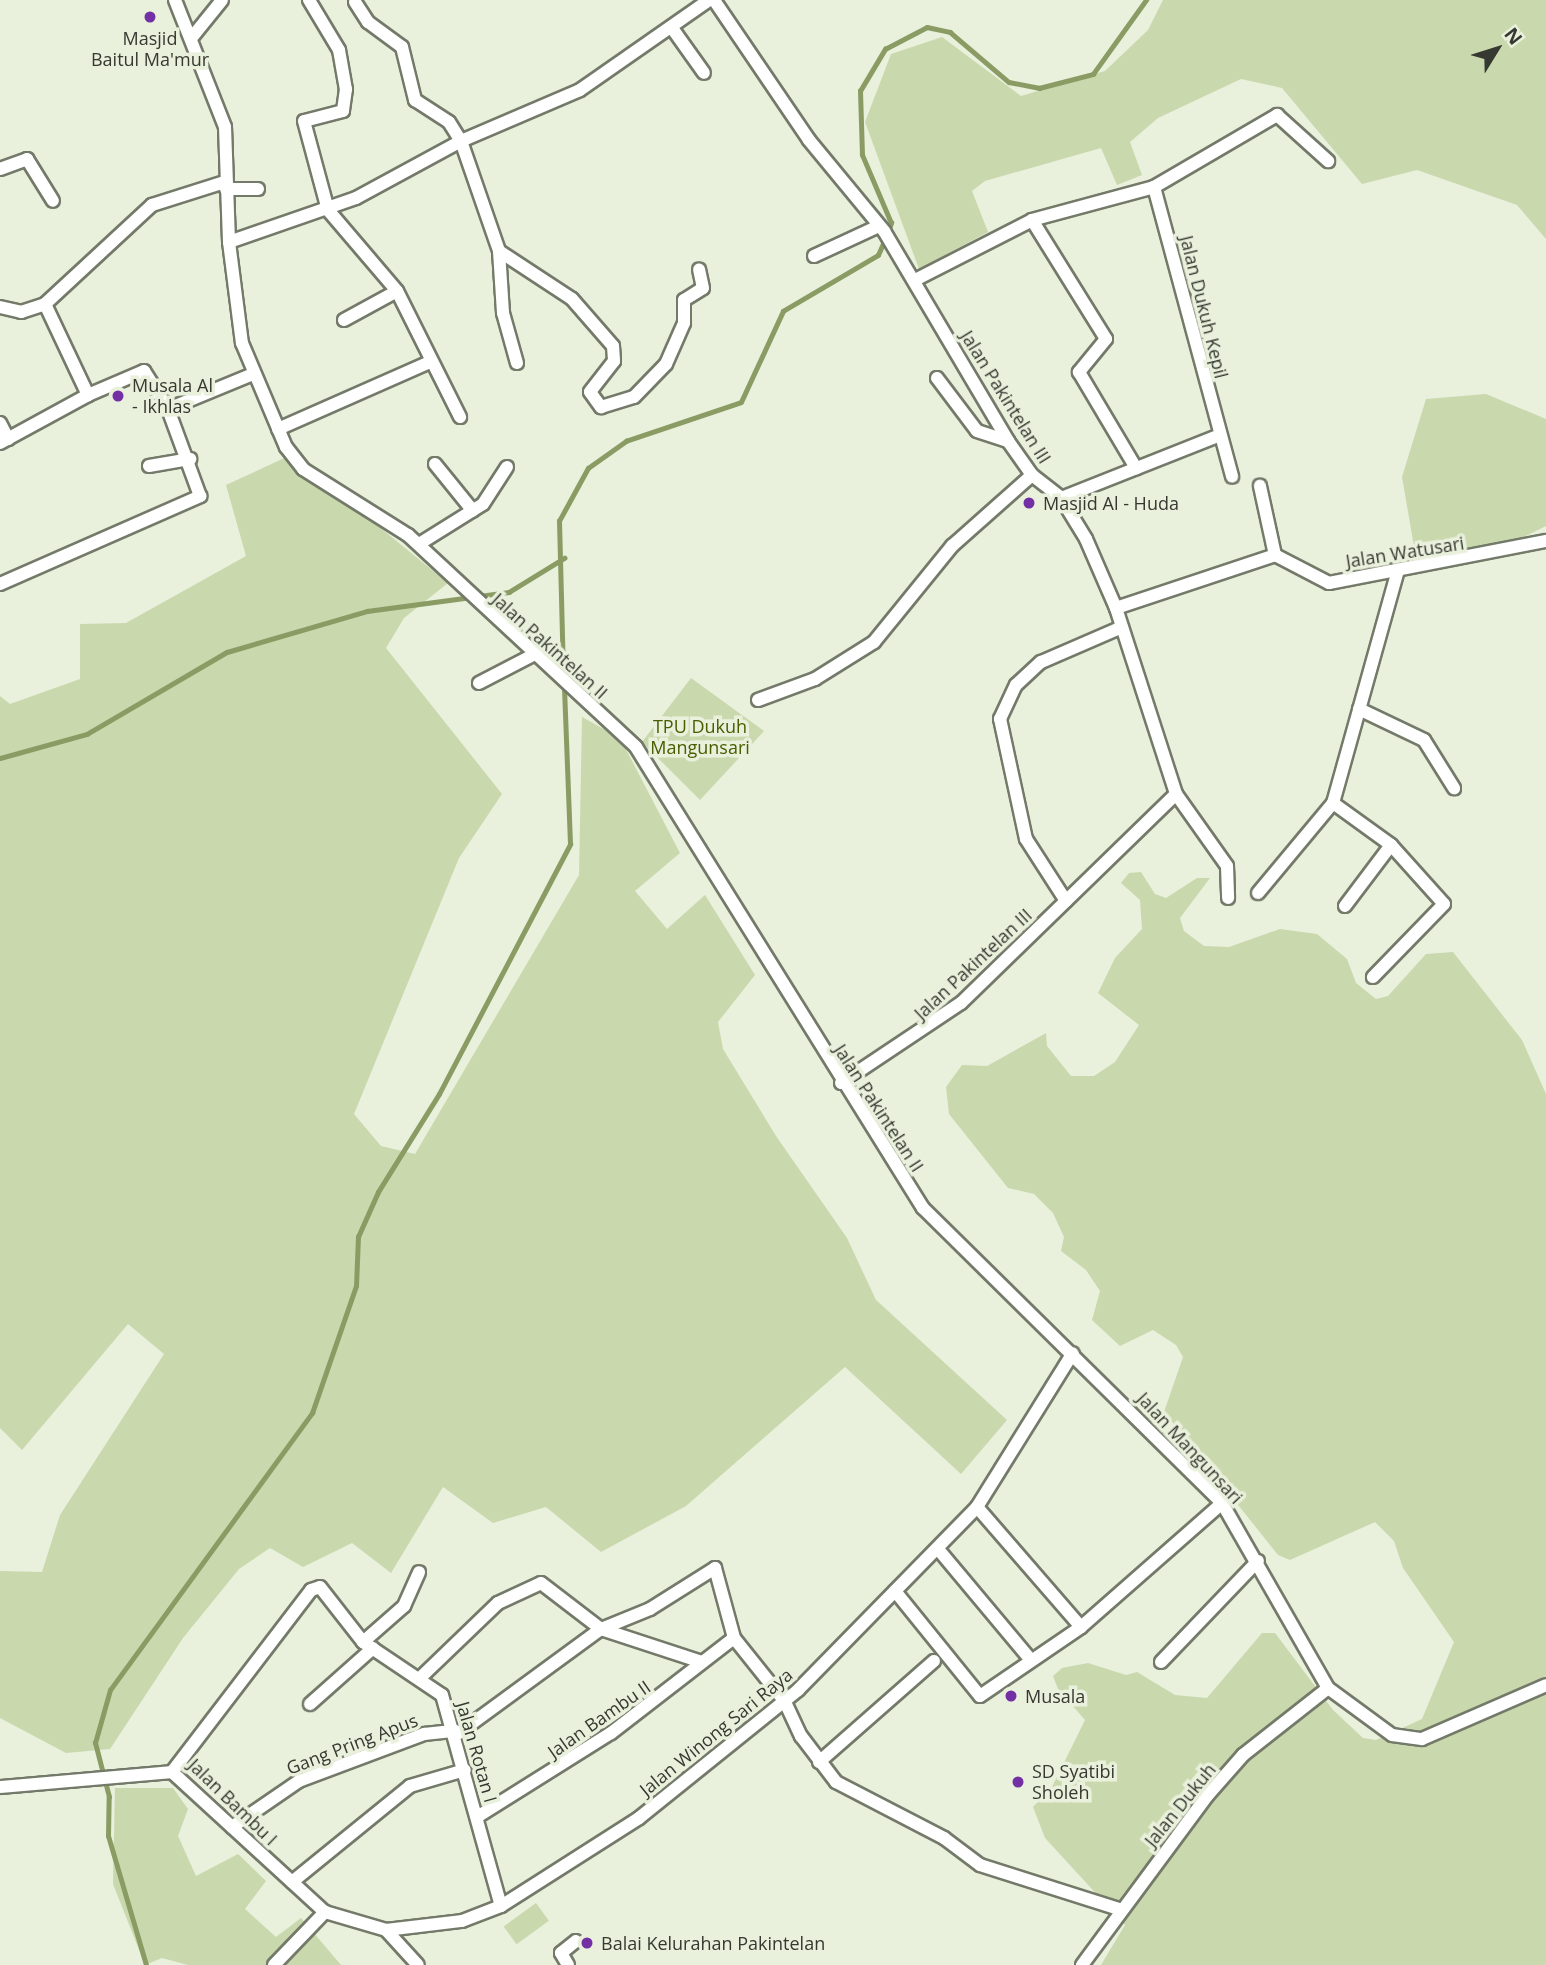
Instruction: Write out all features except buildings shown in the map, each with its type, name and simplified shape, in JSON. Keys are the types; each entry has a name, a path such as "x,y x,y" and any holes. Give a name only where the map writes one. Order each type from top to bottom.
{"street":[{"name":"Jalan Pakintelan II","path":"175,0 193,36 225,127 229,242 242,343 278,429 303,469 419,544 478,604 535,653 572,694 636,747 841,1083 923,1208 1073,1353"},
{"path":"193,36 222,0"},
{"path":"309,0 338,50 347,99 338,114 305,124 328,210 397,291 430,362 460,417"},
{"path":"229,242 328,210 461,141 580,90 712,0 809,140 882,229 814,256"},
{"path":"355,2 368,22 402,47 415,100 449,122 461,141 499,251 503,313 517,363"},
{"path":"672,28 704,73"},
{"path":"915,280 1032,220 1154,187 1277,115 1328,161"},
{"path":"0,169 27,159 53,201"},
{"path":"0,307 21,312 45,304 152,205 226,186 258,189"},
{"name":"Jalan Dukuh Kepil","path":"1154,187 1181,270 1232,477"},
{"path":"1032,220 1106,339 1079,372 1136,468"},
{"name":"Jalan Pakintelan III","path":"882,229 915,280 1008,441 1032,475 1061,498 1116,608 1176,794 1227,866 1228,898"},
{"path":"499,251 572,299 607,336 614,361 590,392 609,409 634,397 666,364 684,323 684,300 703,288 699,269"},
{"path":"344,320 397,291"},
{"path":"45,304 88,395"},
{"path":"278,429 430,362"},
{"path":"0,423 4,441 88,395 144,371 168,409 202,490 196,500 0,584"},
{"path":"168,409 253,374"},
{"path":"937,378 977,431 1008,441"},
{"path":"1061,498 1220,435"},
{"path":"149,466 190,459"},
{"path":"435,464 473,511"},
{"path":"419,544 473,511 507,467"},
{"path":"758,700 815,679 874,642 951,546 1032,475"},
{"path":"1116,608 1275,555 1260,486"},
{"name":"Jalan Watusari","path":"1275,555 1329,583 1546,541"},
{"path":"1258,893 1333,803 1398,570"},
{"path":"1066,901 1026,839 1000,719 1016,685 1041,662 1122,627"},
{"path":"479,683 535,653"},
{"path":"1359,709 1424,740 1454,788"},
{"name":"Jalan Pakintelan III","path":"841,1083 927,1031 1176,794"},
{"path":"1333,803 1391,845 1444,904 1373,977"},
{"path":"1345,905 1391,845"},
{"name":"Jalan Mangunsari","path":"1073,1353 1222,1503 1258,1561 1328,1688"},
{"name":"Jalan Winong Sari Raya","path":"386,1930 462,1921 501,1906 639,1818 785,1702 977,1507 1073,1353"},
{"path":"895,1591 980,1696 1030,1659 1081,1627 1222,1503"},
{"path":"977,1507 1081,1627"},
{"path":"938,1549 1030,1659"},
{"path":"1161,1661 1258,1561"},
{"path":"456,1733 601,1629 650,1609 715,1568 734,1639 785,1702 819,1762 853,1793 944,1838 979,1865 1122,1910"},
{"path":"310,1704 404,1606 419,1573"},
{"path":"420,1678 498,1603 541,1583 601,1629 702,1662"},
{"name":"Jalan Rotan I","path":"311,1590 320,1587 368,1645 442,1695 456,1733 501,1906"},
{"name":"Jalan Bambu I","path":"311,1590 172,1772 325,1912 386,1930"},
{"name":"Jalan Bambu II","path":"477,1817 611,1733 734,1639"},
{"path":"819,1762 934,1661"},
{"path":"1328,1688 1392,1735 1422,1739 1546,1685"},
{"name":"Jalan Dukuh","path":"1082,1965 1243,1755 1328,1688"},
{"name":"Gang Pring Apus","path":"232,1828 299,1781 424,1734 456,1733"},
{"path":"292,1882 410,1786 465,1770"},
{"path":"0,1787 172,1772"},
{"path":"274,1965 325,1912"},
{"path":"386,1930 418,1965"},
{"path":"568,1965 561,1954 576,1941"}],"green space":[{"path":"1163,0 1546,0 1546,239 1517,205 1417,170 1362,184 1282,88 1241,79 1158,118 1130,142 1142,175 1117,185 1101,148 985,181 972,191 988,232 919,269 865,122 891,54 942,37 1021,96 1105,71 1148,30"},
{"path":"1486,394 1546,419 1546,526 1503,547 1416,558 1402,477 1426,399"},
{"path":"291,455 448,583 404,618 386,648 502,794 459,858 354,1114 381,1146 415,1154 579,875 582,717 620,738 680,853 635,891 667,929 705,895 755,975 718,1022 723,1049 776,1136 847,1238 876,1300 1007,1420 961,1474 845,1367 686,1506 601,1552 546,1507 493,1523 443,1487 391,1573 352,1543 303,1567 270,1548 239,1569 183,1638 110,1749 66,1753 0,1718 0,1571 42,1572 60,1515 164,1354 128,1324 22,1450 0,1428 0,696 10,704 80,679 80,624 126,623 246,556 226,485"},
{"name":"TPU Dukuh Mangunsari","path":"691,678 764,731 700,800 642,742"},
{"path":"1141,872 1155,894 1166,898 1197,878 1210,878 1180,918 1184,931 1204,946 1229,947 1280,929 1317,934 1347,959 1356,983 1376,999 1388,996 1426,954 1453,952 1522,1040 1546,1094 1546,1965 1101,1965 1125,1925 1045,1838 1033,1807 1052,1787 1085,1720 1058,1689 1053,1676 1062,1668 1088,1663 1126,1675 1137,1672 1175,1695 1207,1698 1262,1633 1275,1633 1333,1710 1363,1738 1376,1740 1422,1719 1454,1642 1403,1568 1394,1541 1375,1522 1290,1560 1278,1555 1164,1412 1183,1357 1176,1345 1153,1330 1120,1346 1092,1320 1100,1291 1086,1270 1061,1251 1064,1237 1053,1213 1034,1194 1008,1188 949,1114 946,1087 962,1065 987,1066 1046,1033 1047,1046 1071,1076 1094,1076 1115,1062 1139,1025 1098,993 1115,958 1142,929 1140,900 1121,883 1129,873"},
{"path":"115,1788 173,1788 188,1809 178,1836 196,1876 238,1854 266,1881 245,1909 276,1937 301,1918 341,1965 188,1965 162,1958 145,1965 113,1884"},
{"path":"536,1903 549,1921 517,1944 504,1927"}],"waterway":[{"path":"888,231 891,223 862,155 860,91 885,49 927,27 950,32 1009,82 1039,88 1093,74 1146,0"},
{"path":"563,674 559,521 588,468 626,441 741,402 783,311 878,255 885,239"},
{"path":"0,758 87,734 227,652 367,611 509,592 564,558"},
{"path":"146,1965 108,1836 109,1797 95,1743 110,1690 312,1413 356,1286 358,1237 378,1192 439,1094 570,844 564,686"}],"place":[{"name":"Masjid Baitul Ma'mur","path":"150,17"},
{"name":"Musala Al - Ikhlas","path":"118,396"},
{"name":"Masjid Al - Huda","path":"1029,503"},
{"name":"Musala","path":"1011,1696"},
{"name":"SD Syatibi Sholeh","path":"1018,1782"},
{"name":"Balai Kelurahan Pakintelan","path":"587,1943"}]}
